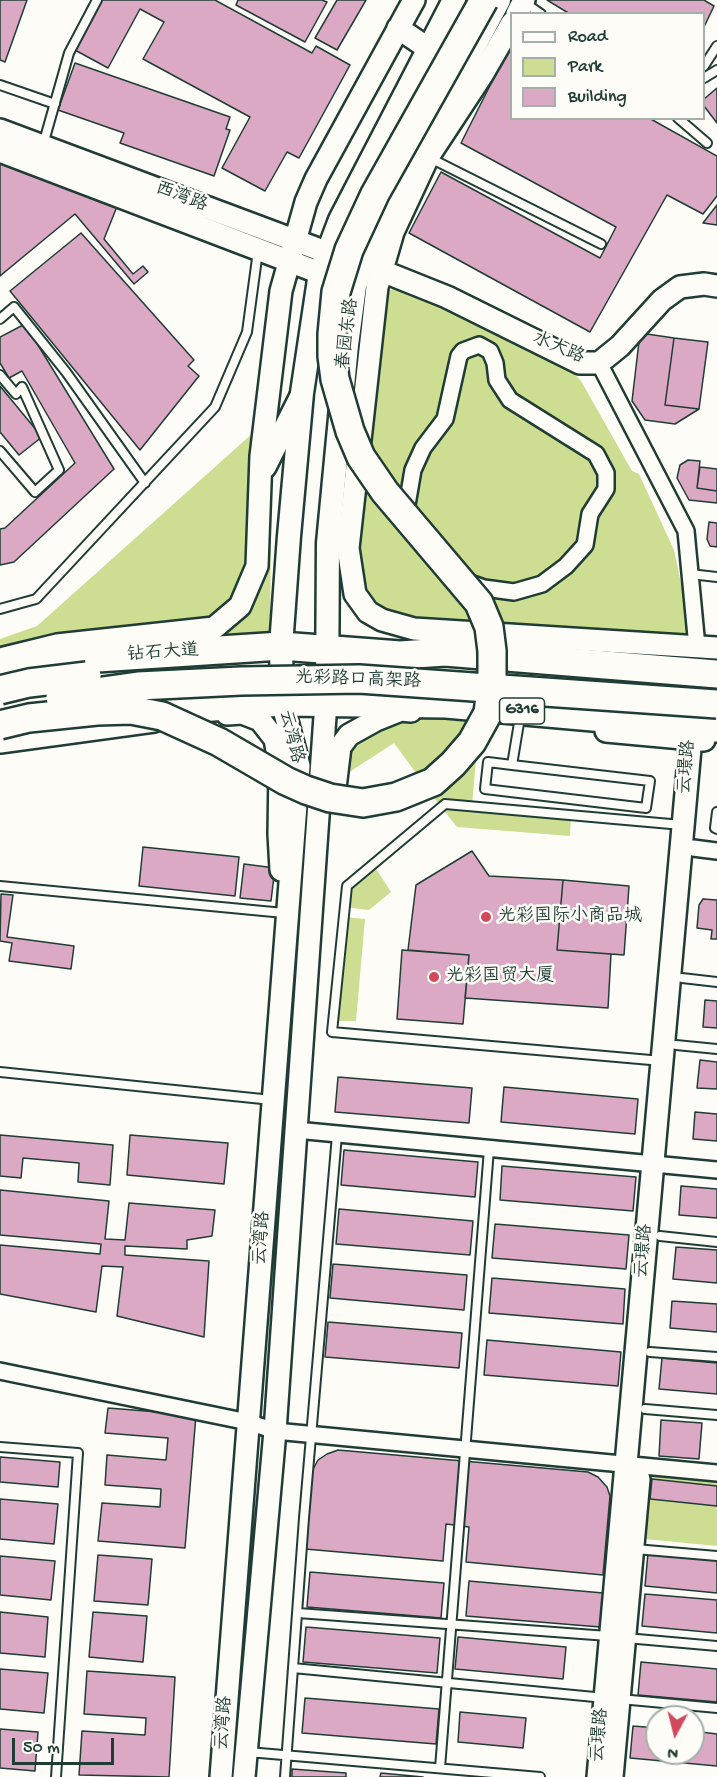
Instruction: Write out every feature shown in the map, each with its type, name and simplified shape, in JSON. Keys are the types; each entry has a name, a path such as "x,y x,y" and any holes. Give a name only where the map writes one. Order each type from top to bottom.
{"highway":[{"path":"8,729 29,718 97,711 131,710 162,716 219,742 306,790 330,798 363,802 396,797 433,782 472,742 488,712 492,681 489,627 479,603 385,492 361,457 350,431 335,379 332,334 336,292 349,250 375,194 484,0"},
{"name":"钻石大道","path":"0,675 67,660 281,646 399,655 445,652 717,674"},
{"name":"光彩路口高架路","path":"0,690 29,683 135,670 313,664 360,664 717,689"},
{"name":"光彩路口高架路","path":"0,708 138,686 359,678 717,704"},
{"name":"G316","path":"8,729 79,717 282,702 326,702 446,704 707,735"}],"main road":[{"name":"春园东路","path":"282,702 281,646 302,393 323,263 340,220 454,0"},
{"name":"春园东路","path":"326,702 328,543 344,377 372,237 473,71 499,0"}],"street":[{"path":"0,659 57,645 214,628 240,606 257,566 261,456 282,291 306,202 316,179 414,0"},
{"path":"473,71 510,25"},
{"path":"399,28 429,49"},
{"name":"西湾路","path":"0,130 292,251 323,263 366,274"},
{"name":"西湾路","path":"0,151 258,248 292,251"},
{"path":"366,274 377,287 348,548 355,594 368,612 382,620 414,629 472,654"},
{"name":"水大路","path":"366,274 447,297 580,363 599,363 620,346 662,300 680,287 704,284 717,286"},
{"path":"408,520 406,506 413,470 423,448 445,419 459,356 463,351 478,345 490,351 495,363 497,380 510,400 596,454 606,473 606,489 590,513 585,545 566,566 542,584 514,592 484,588 458,579"},
{"path":"414,629 707,647 690,574 686,531 599,363"},
{"path":"261,477 302,393"},
{"path":"67,660 132,636"},
{"path":"587,663 658,644"},
{"name":"云湾路","path":"221,1777 299,766 282,702"},
{"name":"云湾路","path":"244,1777 275,1431 326,702"},
{"path":"310,945 332,838 336,765 340,747 349,735 376,720 402,710 519,723 707,735"},
{"path":"0,742 127,724 242,713 260,720 274,738 280,768 279,834 286,943"},
{"path":"8,729 127,724"},
{"name":"云璟路","path":"598,1777 612,1698 618,1637 670,1053 683,826 707,735"},
{"name":"云璟路","path":"670,1053 682,978 693,848 707,735"},
{"path":"693,848 717,850"},
{"path":"296,1130 717,1170"},
{"name":"云璟路","path":"618,1637 633,1549 633,1465 645,1409 660,1236 659,1164"},
{"path":"0,1371 248,1422 275,1431 717,1473"},
{"name":"云璟路","path":"612,1698 612,1777"}],"lane":[{"path":"43,146 69,53 97,0"},
{"path":"522,5 537,12"},
{"path":"705,64 717,46"},
{"path":"0,85 55,104"},
{"path":"680,120 707,143"},
{"path":"423,154 601,244"},
{"path":"0,609 36,599 215,407 247,332 258,248"},
{"path":"0,319 14,308 66,372 145,483"},
{"path":"0,375 16,394 22,387 59,470 35,492 0,451"},
{"path":"690,574 717,577"},
{"path":"512,765 519,723"},
{"path":"488,762 512,765 650,781 646,808 485,789 488,762"},
{"path":"683,826 445,804 347,886 333,1032 670,1053 717,1049"},
{"path":"717,812 715,828 717,829"},
{"path":"0,886 284,913"},
{"path":"682,978 717,982"},
{"path":"0,1072 273,1100"},
{"path":"285,1777 337,1135"},
{"path":"440,1768 489,1149"},
{"path":"660,1236 717,1242"},
{"path":"650,1352 717,1358"},
{"path":"645,1409 717,1415"},
{"path":"0,1447 78,1453 56,1777"},
{"path":"633,1549 717,1556"},
{"path":"297,1613 717,1646"},
{"path":"293,1668 717,1708"},
{"path":"247,1752 540,1777"}],"green space":[{"path":"395,288 417,292 569,368 581,381 632,471 639,474 674,550 688,616 687,632 680,638 383,617 360,594 356,575 384,293"},
{"path":"272,416 270,633 0,670 0,639 37,626"},
{"path":"401,715 479,723 472,806 571,815 570,836 457,827 394,743 348,773 351,752 374,728"},
{"path":"373,864 391,892 369,910 345,907 347,886"},
{"path":"344,917 365,919 356,1021 334,1021"},
{"path":"644,1472 717,1478 717,1546 645,1539 639,1533"}],"building":[{"path":"0,0 27,0 5,62 0,60"},
{"path":"102,0 215,0 312,53 316,46 350,65 299,158 287,152 265,191 222,168 250,117 143,59 164,22 140,9 108,68 75,50"},
{"path":"238,0 322,0 327,2 305,42 236,5"},
{"path":"337,0 366,0 337,50 315,38"},
{"path":"547,0 704,0 714,6 705,25 705,12 567,12"},
{"path":"510,46 510,120 653,120 717,156 717,196 703,214 667,195 590,332 409,233 441,172 600,258 616,227 461,143"},
{"path":"75,63 230,117 226,129 230,130 214,176 120,143 124,133 58,110"},
{"path":"717,88 717,123 705,107 705,98"},
{"path":"0,157 118,204 104,239 133,274 143,266 148,272 134,284 75,214 0,276"},
{"path":"717,205 717,225 703,223"},
{"path":"81,233 194,360 188,366 199,376 140,450 10,291"},
{"path":"25,324 114,469 14,562 0,565 0,529 5,528 75,463 22,371 9,378 0,363 0,337"},
{"path":"640,333 674,338 665,405 699,409 675,424 645,420 632,401"},
{"path":"674,338 708,342 699,409 665,405"},
{"path":"0,386 42,437 19,455 0,432"},
{"path":"688,460 700,461 697,488 717,491 717,503 689,500 677,478 680,465"},
{"path":"700,467 717,469 717,491 697,488"},
{"path":"709,522 717,523 717,547 710,546 707,539"},
{"path":"143,847 239,857 235,896 139,886"},
{"name":"光彩国际小商品城","path":"472,851 489,876 563,880 557,950 611,954 608,1008 465,998 469,955 408,950 416,885"},
{"path":"244,864 275,868 271,901 240,898"},
{"name":"光彩国贸大厦","path":"563,880 629,886 624,955 557,950"},
{"path":"1,894 13,895 7,937 74,946 71,969 9,961 12,943 0,941"},
{"path":"703,899 717,900 717,939 711,939 712,930 697,928 699,905"},
{"name":"光彩国贸大厦","path":"402,950 469,955 463,1024 397,1019"},
{"path":"705,1000 717,1001 717,1028 703,1027"},
{"path":"700,1060 717,1062 717,1089 697,1088"},
{"path":"338,1077 472,1088 469,1123 335,1112"},
{"path":"504,1087 638,1099 635,1134 501,1122"},
{"path":"695,1112 717,1114 717,1141 693,1139"},
{"path":"0,1135 113,1145 110,1185 78,1182 79,1163 23,1158 21,1178 0,1176"},
{"path":"130,1135 228,1143 224,1184 127,1175"},
{"path":"344,1150 478,1162 475,1197 341,1185"},
{"path":"502,1166 636,1177 633,1211 500,1200"},
{"path":"681,1186 717,1189 717,1218 679,1215"},
{"path":"0,1190 109,1201 105,1239 125,1240 129,1203 215,1210 212,1236 187,1240 187,1249 125,1246 125,1255 209,1261 204,1337 117,1316 123,1267 102,1266 96,1312 0,1294 0,1245 100,1254 101,1244 0,1235"},
{"path":"339,1209 473,1221 470,1255 336,1244"},
{"path":"495,1224 629,1235 626,1269 492,1258"},
{"path":"676,1247 717,1250 717,1283 673,1279"},
{"path":"333,1264 467,1275 464,1310 330,1298"},
{"path":"492,1278 625,1289 623,1324 489,1313"},
{"path":"672,1301 717,1304 717,1332 670,1328"},
{"path":"328,1322 462,1333 459,1368 325,1357"},
{"path":"487,1340 621,1352 618,1386 484,1375"},
{"path":"662,1358 717,1363 717,1394 659,1389"},
{"path":"108,1408 196,1415 185,1548 98,1541 102,1503 160,1507 161,1489 105,1485 107,1455 166,1460 168,1438 105,1433"},
{"path":"661,1420 702,1423 699,1459 659,1456"},
{"path":"338,1450 588,1472 598,1477 607,1487 610,1496 603,1575 466,1562 469,1527 446,1524 443,1561 305,1549 312,1471 318,1460"},
{"path":"0,1457 60,1462 58,1487 0,1482"},
{"path":"652,1479 717,1486 717,1506 650,1499"},
{"path":"0,1499 58,1504 54,1544 0,1539"},
{"path":"648,1553 717,1560 717,1593 645,1586"},
{"path":"98,1555 152,1559 148,1605 94,1601"},
{"path":"0,1556 55,1561 51,1600 0,1595"},
{"path":"310,1572 444,1583 441,1618 307,1607"},
{"path":"469,1581 603,1593 600,1627 466,1616"},
{"path":"645,1594 717,1600 717,1633 642,1626"},
{"path":"0,1612 48,1617 45,1657 0,1653"},
{"path":"93,1612 147,1616 143,1662 89,1657"},
{"path":"306,1627 440,1638 437,1673 303,1662"},
{"path":"458,1637 566,1647 563,1679 455,1669"},
{"path":"641,1662 717,1669 717,1702 638,1695"},
{"path":"0,1669 48,1673 44,1713 0,1709"},
{"path":"87,1671 175,1677 169,1777 79,1775 82,1731 145,1735 146,1718 84,1714"},
{"path":"305,1698 439,1709 436,1744 302,1733"},
{"path":"460,1712 526,1718 523,1748 458,1742"},
{"path":"633,1726 645,1727 645,1759 630,1758"},
{"path":"0,1729 38,1732 35,1771 0,1768"},
{"path":"705,1732 717,1734 717,1766 705,1765"},
{"path":"292,1769 346,1773 346,1777 292,1777"},
{"path":"381,1773 423,1777 380,1777"}],"place":[{"name":"光彩国际小商品城","path":"486,917"},
{"name":"光彩国贸大厦","path":"434,977"}]}
